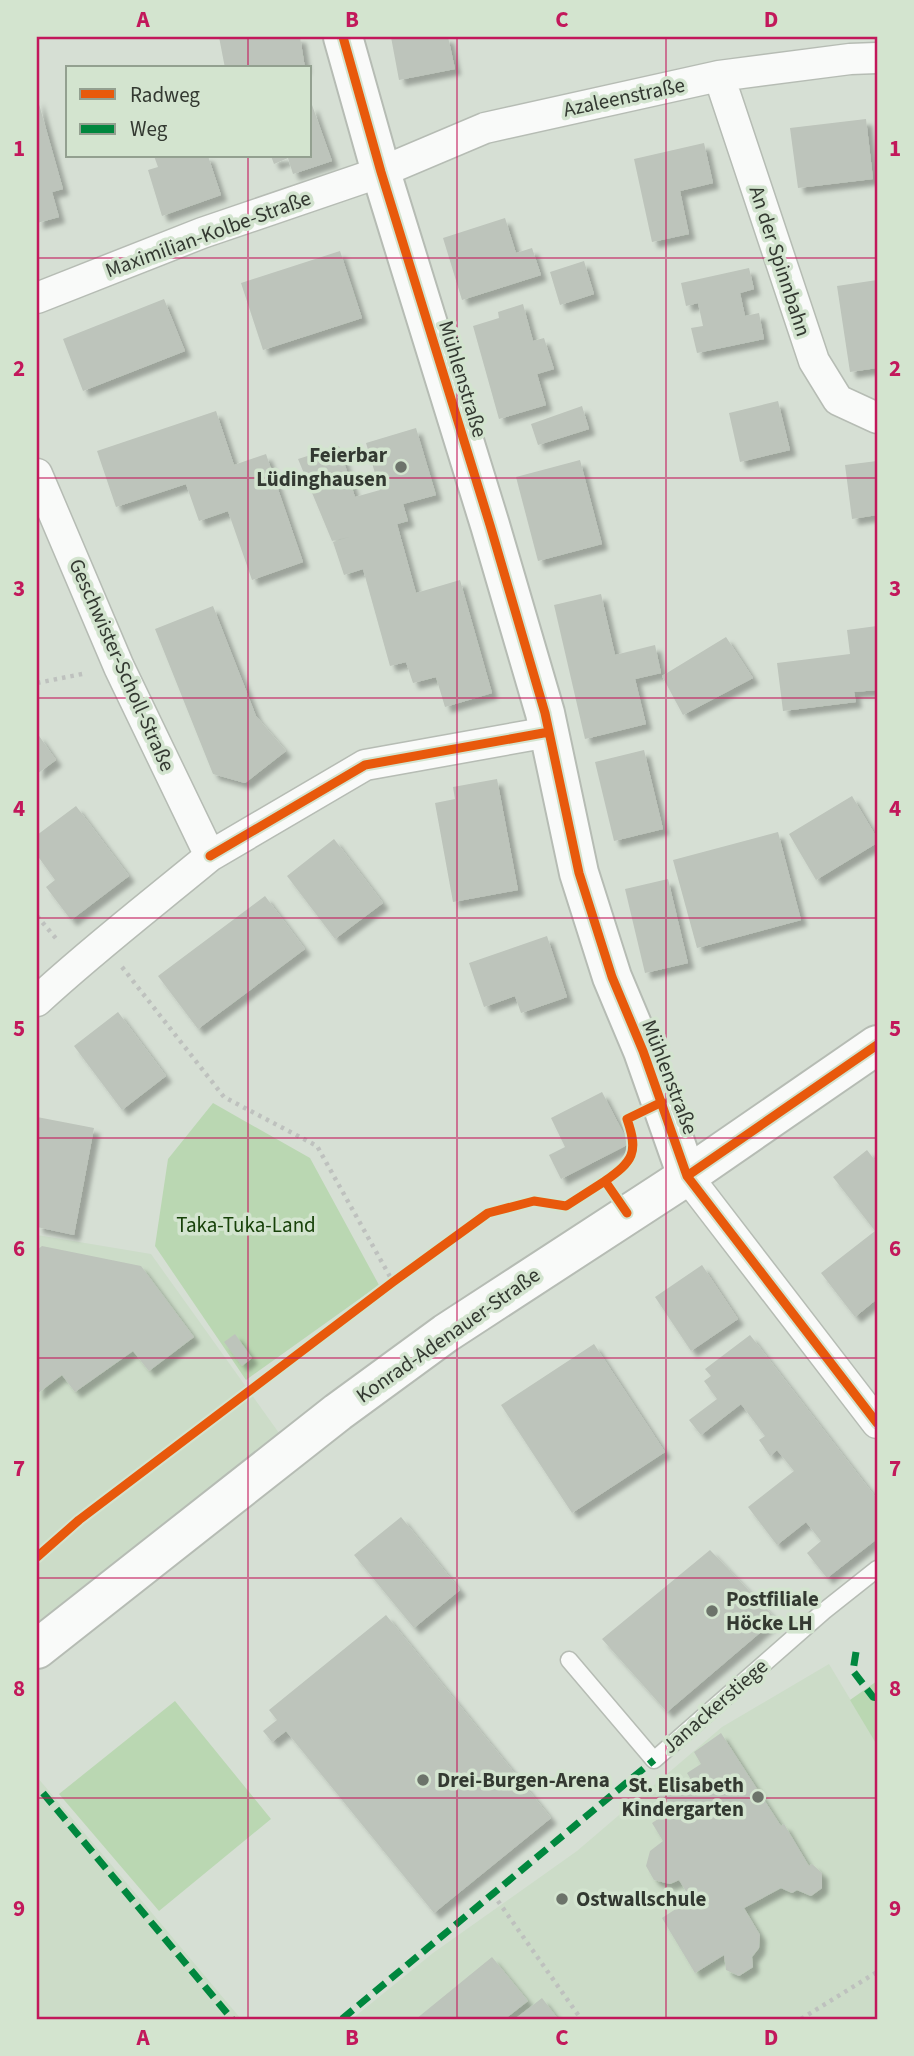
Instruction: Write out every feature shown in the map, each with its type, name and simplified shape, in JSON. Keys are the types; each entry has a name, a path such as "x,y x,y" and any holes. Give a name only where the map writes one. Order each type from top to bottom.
{"street":[{"name":"Mühlenstraße","path":"343,37 549,732 579,873 612,977 662,1102 687,1175 877,1423"},
{"name":"Azaleenstraße","path":"381,172 485,128 719,76 877,58"},
{"name":"An der Spinnbahn","path":"719,76 814,361 838,400 877,418"},
{"name":"Maximilian-Kolbe-Straße","path":"37,298 202,233 381,172"},
{"name":"Geschwister-Scholl-Straße","path":"37,474 119,667 210,856"},
{"path":"37,1001 77,964 210,856 365,765 549,732"},
{"name":"Konrad-Adenauer-Straße","path":"37,1649 338,1412 425,1349 877,1045"}],"lane":[{"name":"Janackerstiege","path":"569,1660 654,1760 824,1611 877,1569"}],"path":[{"path":"37,683 119,667"},
{"path":"104,944 224,1097 317,1146 393,1282"},
{"path":"493,1894 582,2019"},
{"path":"801,2019 877,1972"}],"shaded area":[{"path":"37,1235 151,1254 284,1440 37,1635"},
{"name":"St. Elisabeth Kindergarten","path":"829,1664 877,1744 877,2019 352,2019 433,1953 577,1851 722,1727"},
{"path":"37,1777 136,1894 241,2019 37,2019"}],"green space":[{"name":"Taka-Tuka-Land","path":"213,1103 310,1158 379,1285 246,1380 155,1246 168,1159"},
{"path":"877,1681 877,1745 850,1700"},
{"path":"175,1701 271,1819 159,1911 59,1794"}],"building":[{"path":"219,37 300,37 305,66 225,66"},
{"path":"391,37 448,37 455,69 399,80"},
{"path":"37,97 63,189 52,192 59,217 37,223"},
{"path":"312,105 332,161 293,174 288,158 312,158"},
{"path":"866,119 873,179 798,188 790,128"},
{"path":"704,143 713,183 680,191 689,234 652,242 634,159"},
{"path":"155,158 209,158 221,195 162,216 148,170 158,167"},
{"path":"272,158 288,158 274,164"},
{"path":"505,218 516,253 532,248 541,275 462,300 443,238"},
{"path":"340,251 362,318 263,350 241,283"},
{"path":"584,261 594,294 560,305 550,272"},
{"path":"749,268 754,289 740,293 745,316 759,313 764,339 697,353 691,328 703,326 698,303 686,306 681,283"},
{"path":"877,280 877,368 850,372 837,286"},
{"path":"164,299 185,351 83,391 63,339"},
{"path":"523,304 533,341 544,338 554,369 537,374 546,405 499,419 473,326 499,318 498,312"},
{"path":"778,401 790,450 740,462 729,413"},
{"path":"582,406 589,429 538,445 531,424"},
{"path":"216,411 234,465 266,454 303,562 252,580 228,511 199,521 186,484 116,507 97,451"},
{"path":"416,428 436,495 403,504 408,521 397,524 416,593 460,580 492,693 445,707 436,677 413,683 406,662 390,666 363,569 344,575 333,542 349,537 332,541 298,459 339,446 355,497 380,490 366,443"},
{"path":"580,460 602,544 538,561 516,477"},
{"path":"877,461 877,515 852,519 845,465"},
{"path":"601,594 615,655 655,645 661,673 635,679 646,724 585,739 554,605"},
{"path":"213,606 256,716 286,751 245,783 213,774 155,629"},
{"path":"877,626 877,690 854,692 856,702 783,711 777,663 850,654 847,630"},
{"path":"726,637 753,678 683,715 662,676"},
{"path":"37,733 56,760 37,774"},
{"path":"644,750 663,829 614,841 595,762"},
{"path":"497,779 518,890 453,902 435,803 455,799 453,787"},
{"path":"852,796 877,838 877,843 816,880 789,834"},
{"path":"76,806 129,876 71,920 46,887 55,880 37,855 37,835"},
{"path":"778,832 801,920 697,948 673,860"},
{"path":"334,839 383,903 335,939 287,876"},
{"path":"668,879 688,963 645,973 625,889"},
{"path":"265,896 305,949 198,1029 158,976"},
{"path":"547,936 567,997 521,1013 515,996 484,1007 469,963"},
{"path":"118,1012 166,1076 122,1110 74,1046"},
{"path":"602,1092 629,1144 561,1179 549,1155 565,1147 551,1118"},
{"path":"37,1117 94,1128 74,1235 37,1227"},
{"path":"867,1150 877,1163 877,1299 855,1317 821,1273 875,1231 833,1177"},
{"path":"42,1246 141,1266 194,1337 149,1371 133,1351 75,1392 62,1375 37,1394 37,1250"},
{"path":"702,1265 738,1319 691,1351 655,1297"},
{"path":"235,1334 252,1358 242,1366 224,1342"},
{"path":"750,1335 877,1499 877,1539 827,1578 807,1553 821,1541 806,1522 777,1545 748,1507 794,1471 777,1450 770,1456 759,1440 765,1436 741,1404 701,1435 689,1420 717,1399 704,1381 711,1376 705,1369"},
{"path":"594,1344 665,1452 572,1513 501,1405"},
{"path":"401,1517 460,1590 414,1628 354,1555"},
{"path":"710,1550 776,1619 667,1712 602,1639"},
{"name":"Drei-Burgen-Arena","path":"386,1615 551,1818 434,1913 286,1731 272,1742 263,1731 277,1720 269,1710"},
{"name":"St. Elisabeth Kindergarten","path":"721,1733 781,1826 784,1824 809,1866 812,1864 822,1873 822,1888 811,1896 797,1890 792,1893 781,1888 744,1908 760,1935 759,1948 752,1957 753,1967 739,1976 726,1970 724,1955 695,1973 662,1918 691,1899 679,1880 670,1884 654,1880 646,1866 650,1851 663,1841 652,1823 667,1813 657,1797 690,1778 687,1773 701,1764 694,1752"},
{"path":"492,1957 528,2001 505,2019 416,2019"},
{"path":"542,1998 558,2019 515,2019"}],"marked path":[{"path":"856,1652 853,1671 873,1697 877,1698"},
{"path":"342,2019 654,1760"},
{"path":"43,1793 232,2019"}],"cycle path":[{"path":"343,37 381,172 545,713 579,873 612,977 643,1051 687,1176 877,1423"},
{"path":"210,856 365,765 549,732"},
{"path":"687,1176 877,1045"},
{"path":"605,1181 622,1168 631,1155 633,1140 627,1119 662,1102"},
{"path":"37,1557 79,1520 488,1213 534,1201 566,1206 605,1181 627,1213"}],"place":[{"name":"Feierbar Lüdinghausen","path":"401,467"},
{"name":"Postfiliale Höcke LH","path":"712,1611"},
{"name":"Drei-Burgen-Arena","path":"423,1780"},
{"name":"St. Elisabeth Kindergarten","path":"758,1797"},
{"name":"Ostwallschule","path":"562,1899"}]}
